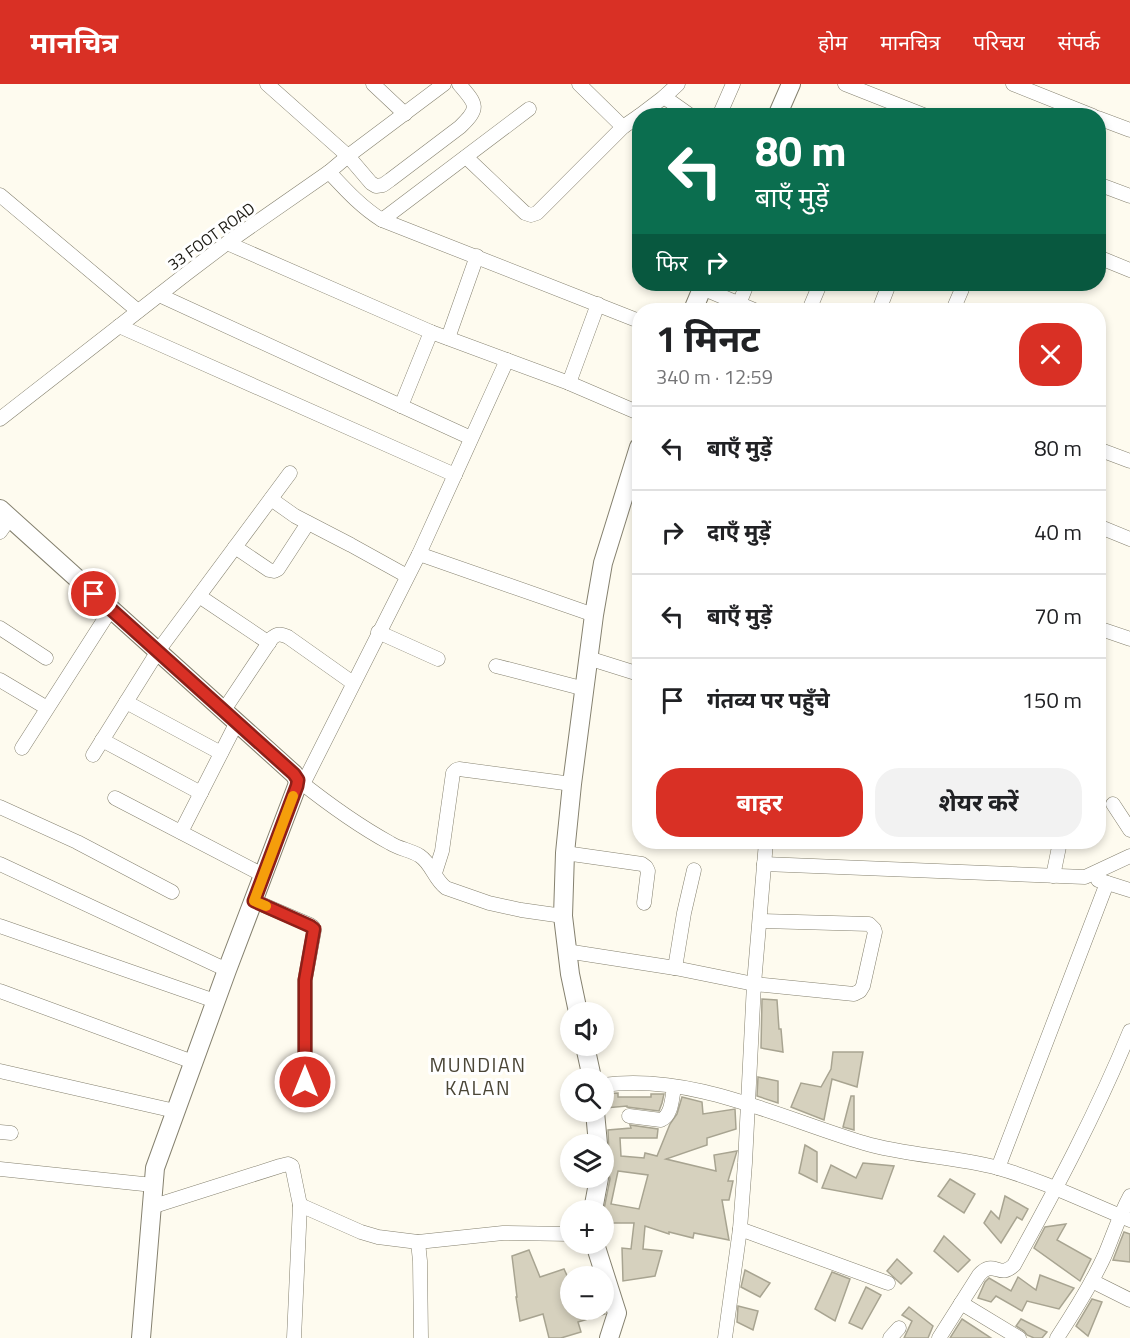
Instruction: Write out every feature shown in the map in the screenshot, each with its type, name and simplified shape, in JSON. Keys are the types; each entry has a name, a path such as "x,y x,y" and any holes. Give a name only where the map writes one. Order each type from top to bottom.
{"street":[{"path":"267,84 348,156 376,186 383,185 471,117 475,109 473,101 459,84"},
{"path":"373,84 405,114"},
{"name":"33 FOOT ROAD","path":"0,418 227,243 328,172 444,84"},
{"path":"650,108 678,84"},
{"path":"722,108 733,84"},
{"path":"780,108 791,84"},
{"path":"845,84 906,108"},
{"path":"1013,84 1057,108"},
{"path":"585,86 623,127"},
{"path":"664,98 679,108"},
{"path":"382,220 529,109"},
{"path":"466,157 525,213 531,215 537,213 623,127 632,121"},
{"path":"1106,121 1130,130"},
{"path":"328,172 358,202 382,220 632,318"},
{"path":"1106,187 1130,196"},
{"path":"0,195 138,311"},
{"path":"227,243 431,332 568,383 632,410"},
{"path":"448,338 477,256"},
{"path":"1106,260 1130,270"},
{"path":"713,291 737,303"},
{"path":"159,295 471,438"},
{"path":"568,383 598,304"},
{"path":"119,326 455,475"},
{"path":"401,406 431,332"},
{"path":"141,1338 155,1168 215,1001 297,786 419,554 507,360"},
{"path":"1106,452 1130,461"},
{"path":"576,1002 562,916 572,784 603,563 632,470"},
{"path":"93,755 158,651 290,473"},
{"path":"271,499 295,516 407,576"},
{"path":"4,520 111,609 301,782 365,829 392,845 420,856 430,865 441,885 489,903 562,916"},
{"path":"235,547 274,571 308,523"},
{"path":"1106,529 1130,539"},
{"path":"419,554 594,615"},
{"path":"199,596 269,644"},
{"path":"22,748 111,609"},
{"path":"0,628 46,658"},
{"path":"1106,631 1130,639"},
{"path":"378,632 438,659"},
{"path":"181,832 221,753 231,716 269,644 277,634 288,637 353,683"},
{"path":"588,658 632,672"},
{"path":"496,666 585,689"},
{"path":"0,680 47,708"},
{"path":"126,702 221,753"},
{"path":"102,740 201,793"},
{"path":"435,873 442,851 453,773 456,770 572,784"},
{"path":"115,798 263,875"},
{"path":"1113,804 1130,830"},
{"path":"0,807 77,842 172,892"},
{"path":"725,1338 740,1228 754,984 765,849"},
{"path":"1053,876 1059,849"},
{"path":"565,853 642,864 648,871 644,903"},
{"path":"1085,877 1130,856"},
{"path":"0,864 227,970"},
{"path":"764,864 1085,877 1130,890"},
{"path":"675,968 694,870"},
{"path":"998,1168 1107,883"},
{"path":"254,901 314,929 305,980 305,1104"},
{"path":"566,951 675,968 754,984 854,994 860,991 874,932 869,924 760,921"},
{"path":"0,926 215,1001"},
{"path":"0,991 193,1062"},
{"path":"939,1338 984,1269 990,1267 1003,1271 1009,1270 1014,1265 1079,1145 1130,1031"},
{"path":"0,1071 175,1111"},
{"path":"614,1084 674,1087 709,1093 748,1103 867,1144 998,1168 1056,1188 1125,1218"},
{"path":"629,1116 661,1120 665,1118 669,1113 674,1087"},
{"path":"151,1207 279,1166 288,1164 292,1166 300,1205 294,1338"},
{"path":"0,1169 153,1185"},
{"path":"1057,1338 1092,1281 1125,1218 1130,1196"},
{"path":"300,1205 378,1237 418,1242 503,1233 560,1234"},
{"path":"740,1228 888,1282"},
{"path":"418,1242 421,1338"},
{"path":"598,1254 617,1312 609,1338"},
{"path":"1092,1281 1130,1300"},
{"path":"961,1303 1019,1338"}],"building":[{"path":"762,999 777,1000 783,1052 761,1048"},
{"path":"833,1052 863,1052 857,1087 832,1079 824,1120 791,1107 801,1083 821,1087 831,1069"},
{"path":"758,1077 778,1081 778,1103 757,1096"},
{"path":"614,1093 618,1093 618,1097 651,1097 651,1094 664,1094 659,1111 627,1106 614,1107"},
{"path":"851,1096 854,1096 854,1130 843,1127"},
{"path":"682,1097 702,1102 703,1114 735,1109 736,1129 707,1138 707,1145 666,1159 716,1171 714,1155 737,1151 728,1181 733,1181 729,1200 722,1200 729,1240 694,1233 693,1238 669,1232 669,1234 645,1226 643,1249 662,1251 655,1276 623,1281 622,1248 631,1249 634,1223 614,1223 614,1205 639,1209 648,1175 618,1171 612,1200 606,1200 608,1188 614,1188 614,1134 608,1134 608,1130 631,1128 630,1125 658,1129 657,1138 620,1138 621,1156 644,1158 645,1153 657,1156 670,1124 677,1114"},
{"path":"805,1145 817,1152 817,1182 799,1173"},
{"path":"863,1163 894,1166 882,1199 822,1188 831,1165 856,1178"},
{"path":"950,1179 975,1194 964,1213 938,1196"},
{"path":"1005,1196 1028,1209 1022,1220 1017,1217 1001,1243 984,1223 991,1211 999,1219"},
{"path":"1066,1224 1057,1240 1091,1259 1080,1281 1034,1248 1045,1227"},
{"path":"1124,1232 1130,1234 1130,1262 1113,1260"},
{"path":"944,1236 970,1260 958,1272 934,1251"},
{"path":"529,1250 540,1277 560,1270 560,1320 585,1320 578,1322 581,1332 561,1338 549,1338 543,1314 520,1321 512,1256"},
{"path":"897,1259 912,1273 901,1284 887,1271"},
{"path":"745,1270 770,1283 760,1297 741,1287"},
{"path":"832,1272 850,1279 835,1321 815,1309"},
{"path":"1040,1275 1074,1288 1059,1309 1027,1301 1022,1311 996,1296 991,1302 978,1298 989,1278 1011,1291 1018,1277 1036,1290"},
{"path":"866,1287 881,1295 862,1329 849,1323"},
{"path":"1092,1299 1102,1302 1088,1336 1076,1326"},
{"path":"738,1306 758,1311 753,1330 737,1322"},
{"path":"909,1307 933,1326 928,1338 904,1338 912,1321 902,1315"},
{"path":"962,1319 991,1338 950,1338"},
{"path":"1021,1319 1047,1332 1042,1338 1027,1335 1016,1326"}],"slow traffic":[{"path":"266,906 254,901 293,796"}],"district":[{"name":"MUNDIAN KALAN","path":"478,1076"}],"route":[{"path":"94,594 298,780 254,901 314,929 305,980 305,1082"}]}
